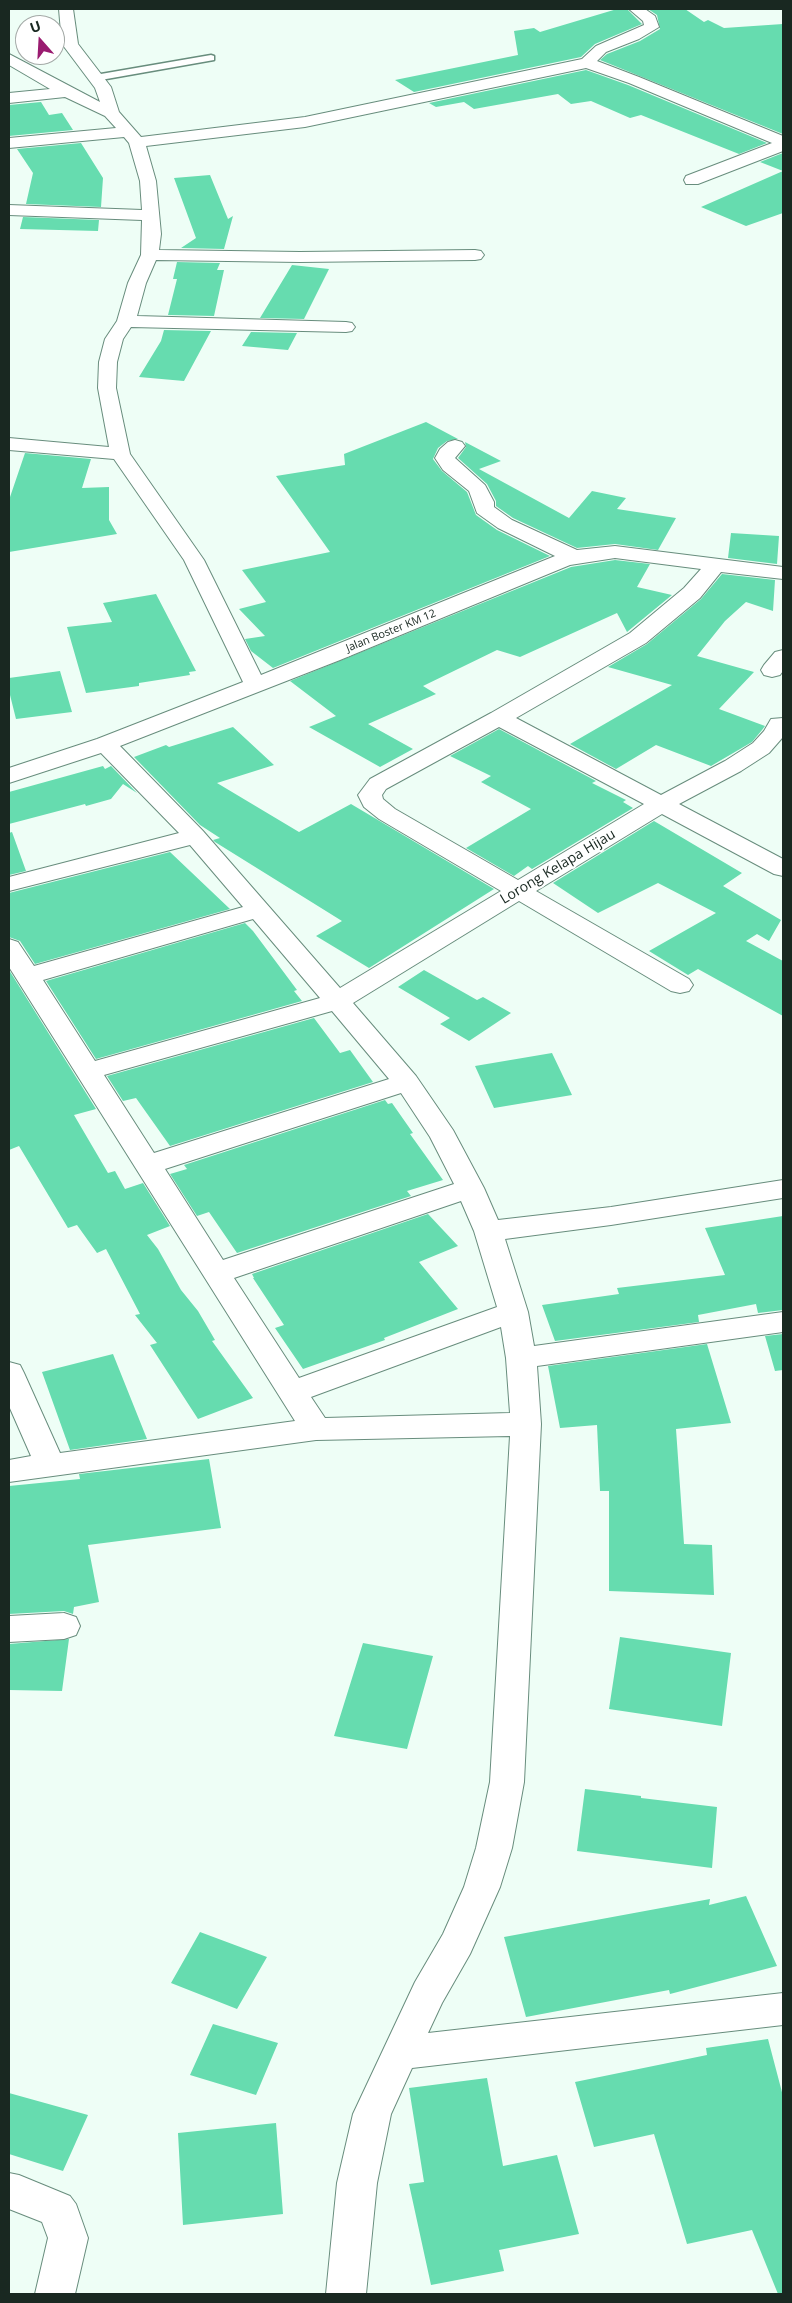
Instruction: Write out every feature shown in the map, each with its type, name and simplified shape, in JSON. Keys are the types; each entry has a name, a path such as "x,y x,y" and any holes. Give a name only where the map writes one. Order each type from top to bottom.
{"street":[{"path":"66,9 70,44 103,87 110,113"},
{"path":"587,63 601,49 652,27 650,20 636,9"},
{"path":"9,59 17,70 110,113 133,137 148,181 152,234 150,255 137,283 126,321 114,339 108,362 107,388 110,411 120,454 194,560 255,685"},
{"path":"9,143 133,137 305,122 587,63 634,80 783,143"},
{"path":"9,98 67,92"},
{"path":"692,180 783,143"},
{"path":"9,210 151,215"},
{"path":"150,255 300,257 475,255"},
{"path":"126,321 346,327"},
{"path":"9,444 120,454"},
{"path":"455,446 446,454 445,458 450,466 478,489 484,502 484,509 505,524 574,558"},
{"name":"Jalan Boster KM 12","path":"9,776 105,744 574,558 614,552 783,574"},
{"path":"680,985 387,814 372,802 370,795 378,784 499,718 638,638 692,593 715,566"},
{"path":"499,718 783,869"},
{"name":"Lorong Kelapa Hijau","path":"88,1071 337,1001 661,804 734,766 761,748 774,734 779,724"},
{"path":"105,744 195,836 407,1082 443,1136 470,1188 488,1231 513,1312 521,1358 526,1424 507,1782 494,1848 482,1886 457,1943 428,1993 372,2114 357,2183 346,2294"},
{"path":"9,884 195,836"},
{"path":"27,976 259,910"},
{"path":"9,947 316,1429"},
{"path":"148,1165 407,1082"},
{"path":"217,1274 470,1188"},
{"path":"488,1231 611,1216 783,1189"},
{"path":"292,1392 513,1312"},
{"path":"521,1358 783,1322"},
{"path":"9,1373 51,1466"},
{"path":"9,1471 316,1429 526,1424"},
{"path":"9,1629 64,1626"},
{"path":"400,2053 783,2009"},
{"path":"9,2191 51,2206 62,2217 68,2238 55,2294"}],"lane":[{"path":"95,78 211,58"}],"building":[{"path":"617,9 627,9 642,24 595,44 581,57 414,92 395,80 518,55 514,31 534,28 540,32"},
{"path":"648,9 685,9 704,22 708,20 724,28 783,24 783,134 600,60 607,54 640,41 660,29 657,15"},
{"path":"586,70 628,85 767,143 739,154 641,115 630,118 591,101 571,104 558,94 474,109 464,102 436,107 429,103"},
{"path":"41,102 49,115 62,113 73,130 9,136 9,105"},
{"path":"81,143 103,178 101,207 26,204 33,173 17,149"},
{"path":"783,153 783,171 760,162"},
{"path":"783,171 783,213 746,226 701,207"},
{"path":"210,175 228,219 233,216 224,249 181,248 196,238 174,178"},
{"path":"23,217 99,220 98,231 20,229"},
{"path":"177,262 220,263 217,270 224,270 214,316 168,315 177,279 173,279"},
{"path":"292,265 329,269 304,319 260,318"},
{"path":"164,330 211,331 184,381 139,377 161,341"},
{"path":"251,332 297,333 288,350 242,346"},
{"path":"426,422 458,439 447,441 438,448 433,459 442,471 467,492 476,515 497,530 550,556 273,668 251,651 245,639 265,636 239,609 266,602 242,570 330,552 276,476 345,465 344,454"},
{"path":"465,442 501,461 479,469 569,518 592,491 626,498 617,509 676,518 658,550 615,544 577,548 513,518 496,506 496,501 487,484 458,458 466,447"},
{"path":"25,453 91,459 82,488 109,487 109,520 117,534 9,552 9,500"},
{"path":"731,533 779,536 777,564 728,558"},
{"path":"615,560 650,564 637,587 672,595 627,632 617,613 520,657 497,650 423,686 436,694 368,724 413,749 380,767 309,727 336,716 290,681 571,567"},
{"path":"722,574 775,580 773,611 746,602 725,621 697,656 754,672 719,709 765,726 752,742 711,766 656,745 616,769 570,744 672,685 608,667 647,644 701,599"},
{"path":"156,594 196,671 189,672 190,675 139,683 139,686 86,693 67,627 112,622 103,603"},
{"path":"60,671 72,712 16,719 9,691 9,678"},
{"path":"233,727 274,765 217,783 299,832 351,804 494,889 369,968 316,936 342,921 215,842 213,840 220,838 200,825 134,757 166,745 169,747"},
{"path":"499,729 596,781 592,783 626,800 623,802 633,808 532,869 528,866 514,876 466,848 531,809 481,782 491,776 450,756"},
{"path":"103,766 105,769 111,766 137,793 123,784 111,799 9,824 9,792"},
{"path":"654,821 742,873 723,886 781,920 769,941 757,934 746,941 783,961 783,1016 698,969 688,975 649,951 716,913 658,883 598,913 553,883"},
{"path":"12,832 26,871 9,875 9,833"},
{"path":"170,852 230,909 35,964 20,941 9,937 9,893"},
{"path":"245,923 297,990 294,991 302,1001 96,1059 46,981"},
{"path":"9,970 96,1109 74,1115 108,1173 115,1171 125,1189 143,1183 170,1226 147,1235 158,1249 181,1290 198,1311 215,1340 212,1341 253,1398 198,1419 150,1345 157,1343 135,1315 140,1314 106,1249 97,1253 77,1225 68,1228 19,1146 9,1150"},
{"path":"424,970 477,1000 483,997 511,1013 469,1041 440,1024 450,1018 398,987"},
{"path":"314,1018 340,1053 350,1050 373,1082 170,1146 136,1098 123,1101 107,1076"},
{"path":"552,1053 572,1095 494,1108 475,1066"},
{"path":"385,1100 388,1104 392,1103 413,1133 410,1134 443,1180 407,1191 411,1196 237,1253 209,1212 197,1216 170,1174 187,1169 184,1165"},
{"path":"428,1214 458,1246 419,1262 458,1309 384,1338 385,1340 303,1369 275,1328 284,1325 252,1274"},
{"path":"783,1216 783,1310 758,1313 756,1304 698,1315 699,1322 555,1341 542,1305 619,1294 617,1288 725,1275 705,1228"},
{"path":"783,1334 783,1370 775,1371 765,1336"},
{"path":"707,1344 731,1423 676,1429 684,1544 712,1545 714,1595 609,1591 609,1491 600,1491 597,1425 560,1428 548,1366"},
{"path":"113,1354 147,1439 70,1450 42,1372"},
{"path":"209,1459 221,1528 88,1545 99,1602 74,1607 73,1614 64,1611 9,1614 9,1486 80,1479 79,1474"},
{"path":"620,1637 731,1653 722,1726 609,1709"},
{"path":"69,1639 62,1691 9,1690 9,1644"},
{"path":"363,1643 433,1656 407,1749 334,1736"},
{"path":"585,1789 717,1807 712,1868 577,1851"},
{"path":"746,1896 777,1966 670,1994 669,1990 526,2017 504,1937 710,1899 709,1905"},
{"path":"200,1932 267,1957 237,2009 171,1983"},
{"path":"213,2024 278,2043 256,2095 190,2075"},
{"path":"768,2039 783,2096 783,2294 778,2294 752,2230 687,2244 654,2134 594,2147 575,2082 707,2055 706,2048"},
{"path":"487,2078 503,2166 557,2155 579,2234 499,2250 504,2271 431,2285 409,2184 424,2182 409,2088"},
{"path":"9,2093 88,2115 63,2171 9,2154"},
{"path":"276,2123 283,2214 183,2225 178,2133"}]}
